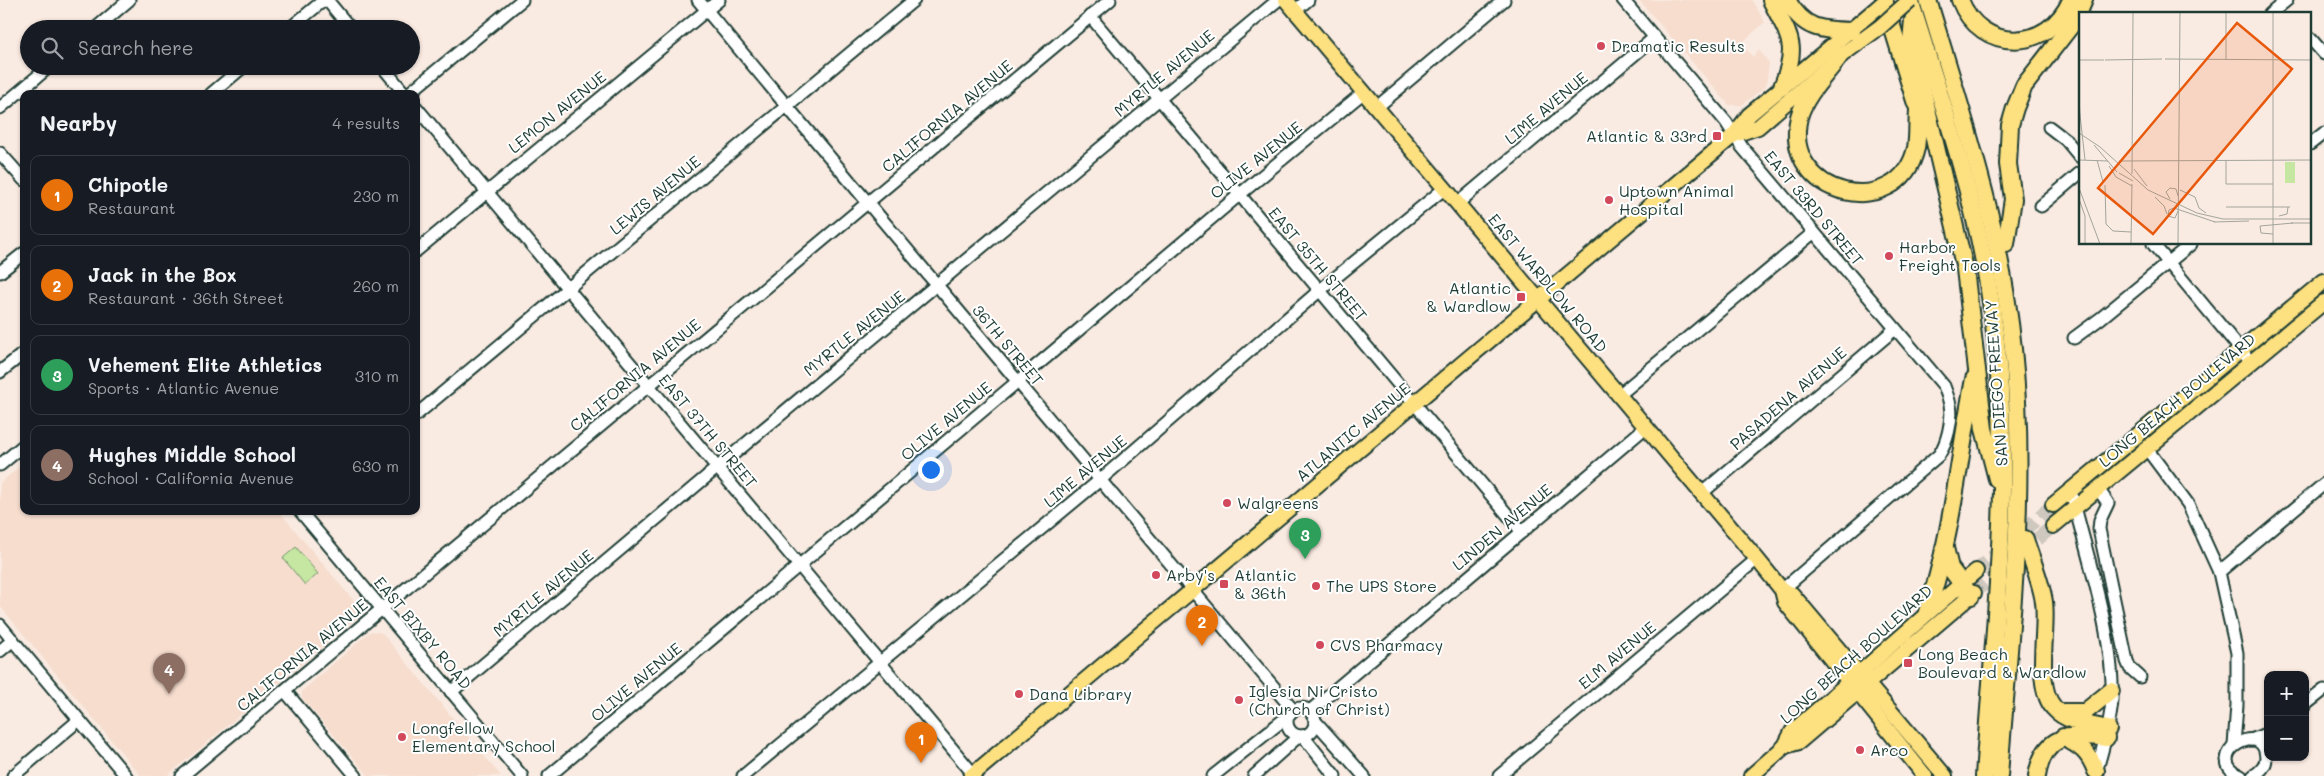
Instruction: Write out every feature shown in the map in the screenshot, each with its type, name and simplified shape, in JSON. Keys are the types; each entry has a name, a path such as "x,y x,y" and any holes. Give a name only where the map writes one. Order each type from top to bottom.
{"highway":[{"path":"1771,0 1791,44 1790,66 1782,87"},
{"path":"1787,0 1799,18 1815,28 1852,31"},
{"path":"1928,0 2000,256 2013,349 2018,436 2018,496 1999,776"},
{"name":"SAN DIEGO FREEWAY","path":"1937,0 1979,137 2006,244 2017,312 2025,389 2027,450 2025,539 2009,776"},
{"path":"1960,0 1968,15 1983,30 1996,36 2017,40 2030,38 2048,30 2064,14 2071,0"},
{"path":"2006,244 2013,199 2008,164 2010,125 2015,108 2024,86 2076,19 2084,0"},
{"path":"1883,3 1918,110 1940,192 1956,230"},
{"path":"1914,3 1912,42 1965,268 1984,429 2003,504 2012,528 1994,776"},
{"name":"SAN DIEGO FREEWAY","path":"1914,3 1965,175 1990,291 2001,397 2003,504 1984,776"},
{"path":"1839,57 1806,102 1798,126 1797,137 1802,158 1813,174 1826,185 1842,192 1859,194 1876,191 1891,184 1903,173 1916,148 1918,110"},
{"path":"1927,612 1934,592 1959,469 1977,362"},
{"path":"2025,539 2044,602 2045,682 2049,700 2056,710 2107,734"},
{"path":"1944,542 1948,564 1968,591"},
{"path":"2056,710 2085,712 2111,691"},
{"path":"2037,776 2044,754 2052,744 2063,737 2107,734"},
{"path":"2063,737 2084,748 2090,756 2095,773"}],"main road":[{"name":"ATLANTIC AVENUE","path":"973,775 1734,135 1748,115 1852,31 1883,3"},
{"name":"ATLANTIC AVENUE","path":"1734,135 1758,127 1839,57 1914,3"},
{"name":"EAST WARDLOW ROAD","path":"1291,5 1782,590 1792,594 1863,688 1945,776"},
{"name":"LONG BEACH BOULEVARD","path":"2053,526 2147,449 2324,281"},
{"name":"LONG BEACH BOULEVARD","path":"2053,505 2246,356 2324,302"},
{"name":"LONG BEACH BOULEVARD","path":"1785,746 1799,742 1863,688 1968,591 1976,570"},
{"name":"LONG BEACH BOULEVARD","path":"1751,776 1785,746 1792,732 1927,612 1968,591"},
{"name":"EAST WARDLOW ROAD","path":"1863,688 1925,776"}],"street":[{"path":"106,20 129,0"},
{"path":"300,20 325,0 343,20"},
{"path":"412,90 522,0"},
{"name":"36TH STREET","path":"698,0 1192,589 1290,714"},
{"name":"LEMON AVENUE","path":"420,248 719,0"},
{"name":"LEWIS AVENUE","path":"420,412 914,0"},
{"name":"CALIFORNIA AVENUE","path":"182,776 1110,0"},
{"name":"MYRTLE AVENUE","path":"451,692 937,286 1158,98 1278,0"},
{"path":"1291,5 1308,0"},
{"path":"1377,107 1504,0"},
{"name":"EAST 33RD STREET","path":"1622,0 1813,233 1944,386 1951,406 1944,447 1939,455 1782,590"},
{"path":"2272,12 2282,1 2289,12"},
{"name":"EAST 35TH STREET","path":"1090,16 1522,532"},
{"name":"LIME AVENUE","path":"1458,203 1654,38"},
{"path":"2312,40 2324,54"},
{"path":"21,90 39,75"},
{"path":"217,90 234,75"},
{"path":"390,75 403,90"},
{"path":"0,108 20,91"},
{"name":"OLIVE AVENUE","path":"549,776 962,427 1018,383 1239,195 1364,92"},
{"name":"EAST 37TH STREET","path":"420,112 973,775"},
{"path":"2049,127 2066,140 2079,156"},
{"path":"2312,142 2324,133"},
{"path":"0,152 4,167 20,177"},
{"path":"2041,206 2079,174"},
{"name":"LIME AVENUE","path":"743,776 1100,480 1319,291 1445,188"},
{"path":"1619,395 1813,233"},
{"path":"2154,245 2246,356"},
{"path":"2074,338 2102,318 2190,245"},
{"path":"0,272 20,255"},
{"name":"PASADENA AVENUE","path":"1702,493 1895,329"},
{"path":"0,372 20,355"},
{"name":"LINDEN AVENUE","path":"1312,716 1522,532 1646,427"},
{"path":"0,465 20,448"},
{"path":"2147,449 2188,504 2219,572 2237,652 2237,717 2234,730 2234,745 2228,756 2235,774"},
{"path":"2219,572 2324,484"},
{"path":"2098,489 2108,503 2100,520 2099,529 2127,661 2130,668 2140,678"},
{"path":"2071,491 2104,629 2111,691 2107,734 2095,773"},
{"name":"EAST BIXBY ROAD","path":"303,515 522,776"},
{"name":"ELM AVENUE","path":"1498,776 1757,559"},
{"path":"0,625 126,776"},
{"path":"0,651 13,640"},
{"path":"2309,702 2324,690"},
{"path":"285,691 356,776"},
{"path":"1213,776 1290,714 1302,707 1364,776"},
{"path":"1290,714 1288,727 1301,736 1334,776"},
{"path":"1254,776 1301,736 1311,732 1312,716"},
{"path":"2237,717 2248,740"},
{"path":"13,776 79,720"},
{"path":"2234,745 2264,734"},
{"path":"2248,740 2264,747"},
{"path":"2253,776 2262,769 2265,761"},
{"path":"2265,764 2272,776"}],"shaded area":[{"path":"1639,0 1752,0 1765,22 1741,44 1753,57 1759,50 1769,63 1766,86 1742,105 1729,105"},
{"path":"20,466 20,515 282,515 363,612 167,776 141,776 0,606 0,483"},
{"name":"Longfellow Elementary School","path":"371,631 382,633 501,776 369,776 302,698 302,691"}],"green space":[{"path":"296,547 318,574 305,585 283,558"}],"tunnel":[{"path":"1976,571 2053,505"},
{"path":"2021,553 2053,526"},
{"path":"1974,593 2004,567"}],"place":[{"name":"Dramatic Results","path":"1601,46"},
{"name":"Atlantic & 33rd","path":"1717,136"},
{"name":"Uptown Animal Hospital","path":"1609,200"},
{"name":"Harbor Freight Tools","path":"1889,256"},
{"name":"Atlantic & Wardlow","path":"1521,297"},
{"name":"Walgreens","path":"1227,503"},
{"name":"Vehement Elite Athletics","path":"1305,559"},
{"name":"Arby's","path":"1156,575"},
{"name":"Atlantic & 36th","path":"1224,584"},
{"name":"The UPS Store","path":"1316,586"},
{"name":"CVS Pharmacy","path":"1320,645"},
{"name":"Jack in the Box","path":"1202,646"},
{"name":"Long Beach Boulevard & Wardlow","path":"1908,663"},
{"name":"Hughes Middle School","path":"169,694"},
{"name":"Dana Library","path":"1019,694"},
{"name":"Iglesia Ni Cristo (Church of Christ)","path":"1239,700"},
{"name":"Longfellow Elementary School","path":"402,737"},
{"name":"Arco","path":"1860,750"},
{"name":"Chipotle","path":"921,763"}]}
